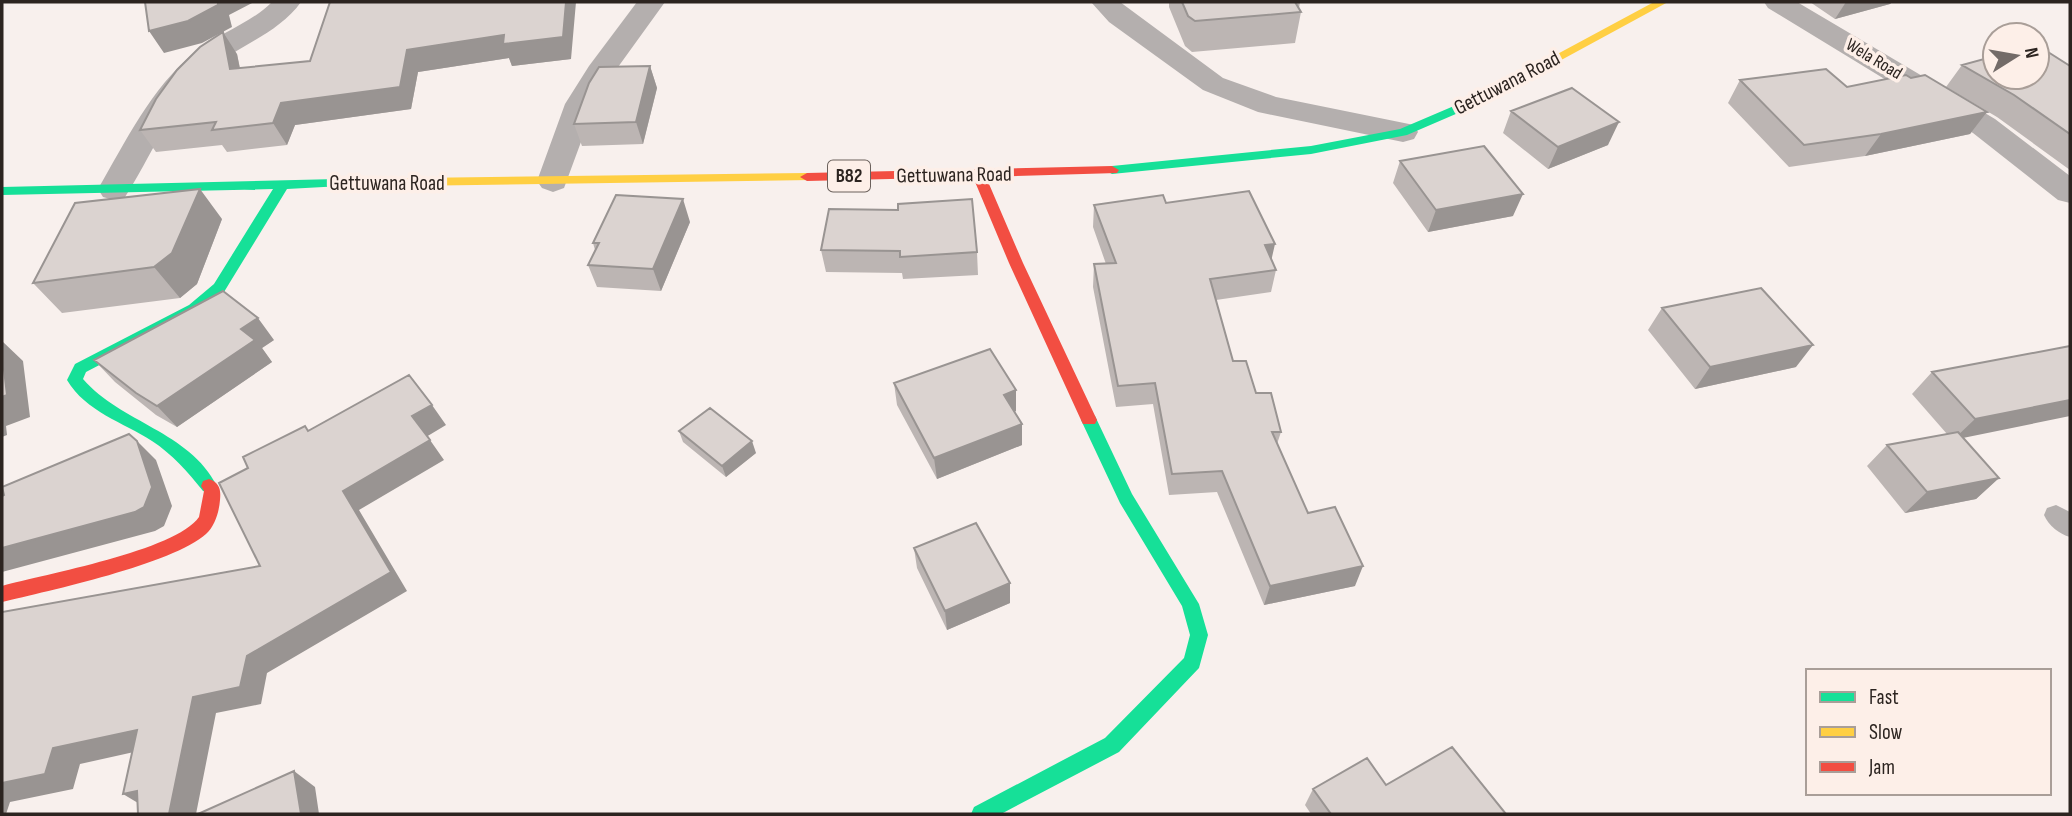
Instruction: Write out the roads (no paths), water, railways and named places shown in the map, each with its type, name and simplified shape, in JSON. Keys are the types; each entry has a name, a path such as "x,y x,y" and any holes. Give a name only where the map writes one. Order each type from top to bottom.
{"main road":[{"name":"Gettuwana Road","path":"2,191 283,184 979,174 1132,169 1239,159 1311,150 1403,132 1459,110 1662,2"},
{"path":"979,174 1016,263 1103,451 1126,498 1190,604 1199,635 1192,662 1112,745 1016,798 981,814"},
{"path":"2,594 165,548 199,531 211,512 212,490 194,467 159,438 85,396 75,380 80,368 194,309 219,288 283,184"}],"street":[{"path":"114,189 153,122 182,82 208,56 249,33 287,2"},
{"path":"553,181 580,104 599,72 651,2"},
{"path":"1105,2 1119,16 1213,84 1269,106 1403,132"},
{"name":"Wela Road","path":"1778,2 1984,126 2070,192"}]}
